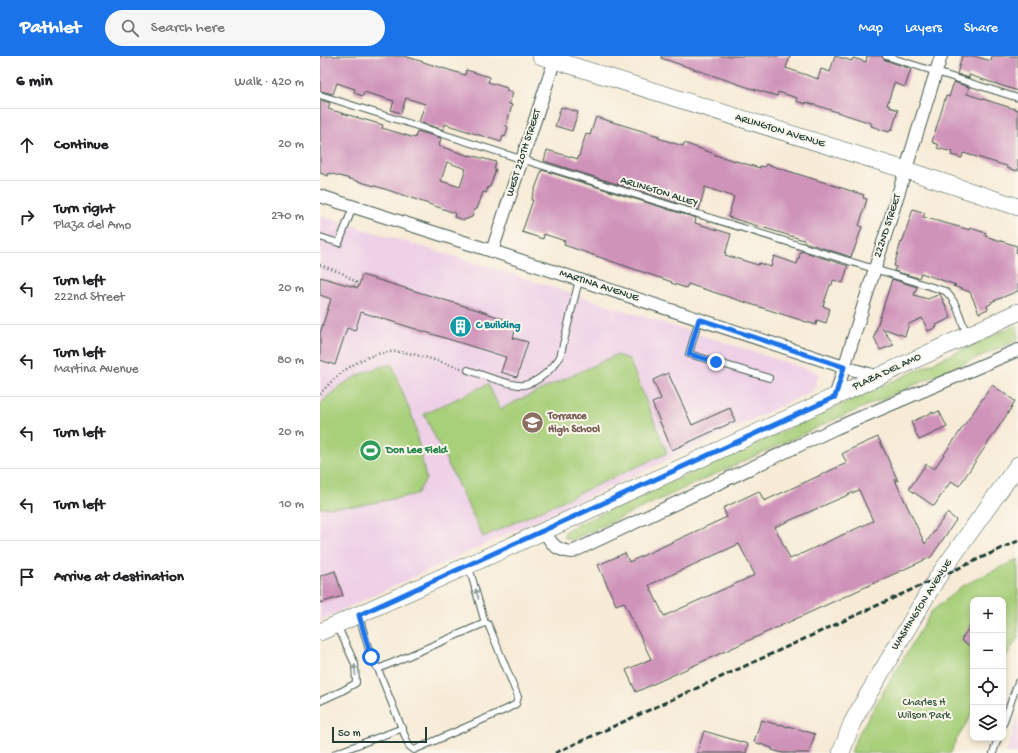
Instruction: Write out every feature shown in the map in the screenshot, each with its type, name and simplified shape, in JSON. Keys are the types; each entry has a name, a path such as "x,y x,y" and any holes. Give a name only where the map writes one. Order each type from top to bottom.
{"street":[{"name":"222ND STREET","path":"835,397 941,56"},
{"name":"WEST 220TH STREET","path":"492,251 521,159 550,58"},
{"name":"ARLINGTON AVENUE","path":"550,58 906,170 1018,207"},
{"name":"MARTINA AVENUE","path":"320,196 844,367 879,377"},
{"name":"PLAZA DEL AMO","path":"320,632 544,531 1018,312"},
{"path":"544,531 552,544 560,550 572,552 836,428 1018,350"},
{"name":"WASHINGTON AVENUE","path":"841,753 852,723 937,578 1018,465"}],"lane":[{"path":"886,56 1018,98"},
{"name":"ARLINGTON ALLEY","path":"320,95 945,291 954,301 967,336"},
{"path":"320,237 338,243 353,207"},
{"path":"468,370 514,384 523,385 540,378 553,367 560,357 579,280"},
{"path":"699,319 689,354 770,378"},
{"path":"359,615 371,657 378,668 409,746 414,750 516,704 518,697 488,624 485,623 468,564"},
{"path":"378,668 485,623"},
{"path":"320,701 356,683 355,664 337,624"},
{"path":"1006,716 1018,682"},
{"path":"336,753 403,728"},
{"path":"993,753 997,741"}],"path":[{"path":"320,265 342,273 356,282 354,287"},
{"path":"320,394 335,379 357,362 369,357 384,354 406,353 468,370"}],"shaded area":[{"name":"Torrance High School","path":"320,216 489,267 819,373 814,390 674,457 320,620"},
{"path":"1018,715 1018,753 1006,753"}],"green space":[{"path":"1016,325 1018,326 1018,339 1011,343 827,423 574,539 568,540 565,538 564,533 568,529"},
{"path":"616,355 629,359 667,453 483,537 424,414 488,384 500,409"},
{"name":"Don Lee Field","path":"392,364 414,422 426,479 417,494 358,506 320,508 320,404 328,396 353,378 371,370"},
{"name":"Charles H Wilson Park","path":"1018,559 1018,637 1006,657 1006,597 970,597 970,717 954,744 951,753 851,753 856,738 931,612 962,586"}],"building":[{"path":"320,56 404,56 465,75 466,70 490,77 488,82 507,88 506,91 513,93 509,104 512,105 506,126 508,127 505,137 503,136 501,142 445,124 444,130 419,122 425,104 406,98 401,113 391,110 394,101 364,92 363,96 354,93 355,89 337,83 333,94 320,91"},
{"path":"661,56 790,56 786,68 818,79 821,69 830,72 835,56 852,61 853,58 866,62 867,56 882,56 885,60 911,69 905,87 894,83 887,105 898,110 892,130 890,129 889,132 871,126 871,123 806,102 806,104 796,101 797,98 778,92 777,96 750,88 661,58"},
{"path":"962,56 974,56 991,61 992,56 1018,56 1018,91 969,75 969,78 957,74"},
{"path":"954,82 969,87 967,94 1018,110 1018,171 1007,168 1007,166 963,153 962,158 951,155 952,152 937,148 939,145 932,142 946,96 949,97"},
{"path":"320,100 330,103 328,109 383,125 382,128 415,138 417,131 441,138 439,146 470,156 496,162 494,169 496,169 490,187 488,187 486,193 483,192 477,209 474,211 472,217 464,220 454,217 455,213 382,188 329,173 328,176 320,173","holes":["447,162 466,169 460,187 441,181"]},
{"path":"561,107 578,112 572,131 555,126"},
{"path":"596,117 659,136 658,138 683,146 684,143 715,155 760,168 760,166 765,167 766,164 864,195 863,198 867,199 859,226 862,227 851,257 804,242 804,240 728,217 734,197 705,187 699,210 544,161 547,150 578,159 586,134 590,135"},
{"path":"542,170 696,218 695,223 731,234 725,255 758,265 759,263 771,267 774,256 797,264 801,251 848,266 843,283 833,280 832,285 830,285 823,306 830,309 826,323 817,320 816,325 688,284 686,288 564,245 565,241 544,234 543,239 522,232 533,200 531,200"},
{"path":"913,209 925,213 923,217 970,230 970,228 986,233 985,236 1017,246 1018,291 991,302 992,303 987,306 988,309 979,313 970,292 953,286 956,285 921,273 919,278 894,271 901,242 902,243"},
{"name":"C Building","path":"362,275 481,311 517,324 513,338 528,342 517,377 501,372 506,357 361,312 355,331 347,328 335,365 320,360 320,333 331,299 320,295 320,277 358,288"},
{"path":"892,279 917,287 914,295 928,299 940,294 951,318 936,325 937,327 928,331 922,318 909,324 905,336 882,328 894,345 880,350 874,337"},
{"path":"668,373 692,425 730,408 735,421 672,450 652,403 661,399 653,380"},
{"path":"992,385 1015,401 959,486 951,481 934,506 909,489 926,464 934,469"},
{"path":"939,411 947,427 919,440 911,422 933,412 933,414"},
{"path":"878,437 898,481 894,478 925,544 947,513 956,520 931,557 636,692 626,670 651,659 624,602 616,605 598,565 625,553 629,562 727,517 723,508 759,491 764,501 847,463 842,454","holes":["859,490 873,521 790,559 775,527","739,544 755,575 664,616 649,585"]},
{"path":"335,571 343,596 320,603 320,576"},
{"path":"970,626 970,646 961,640"},
{"path":"761,720 815,734 809,753 783,753 754,742"},
{"path":"704,731 748,744 746,753 697,753"}],"railway":[{"path":"555,753 1018,541"}],"place":[{"name":"C Building","path":"461,326"},
{"name":"Torrance High School","path":"532,423"},
{"name":"Don Lee Field","path":"370,451"}],"route":[{"path":"371,657 359,615 835,397 844,367 699,319 689,354 716,362"}]}
